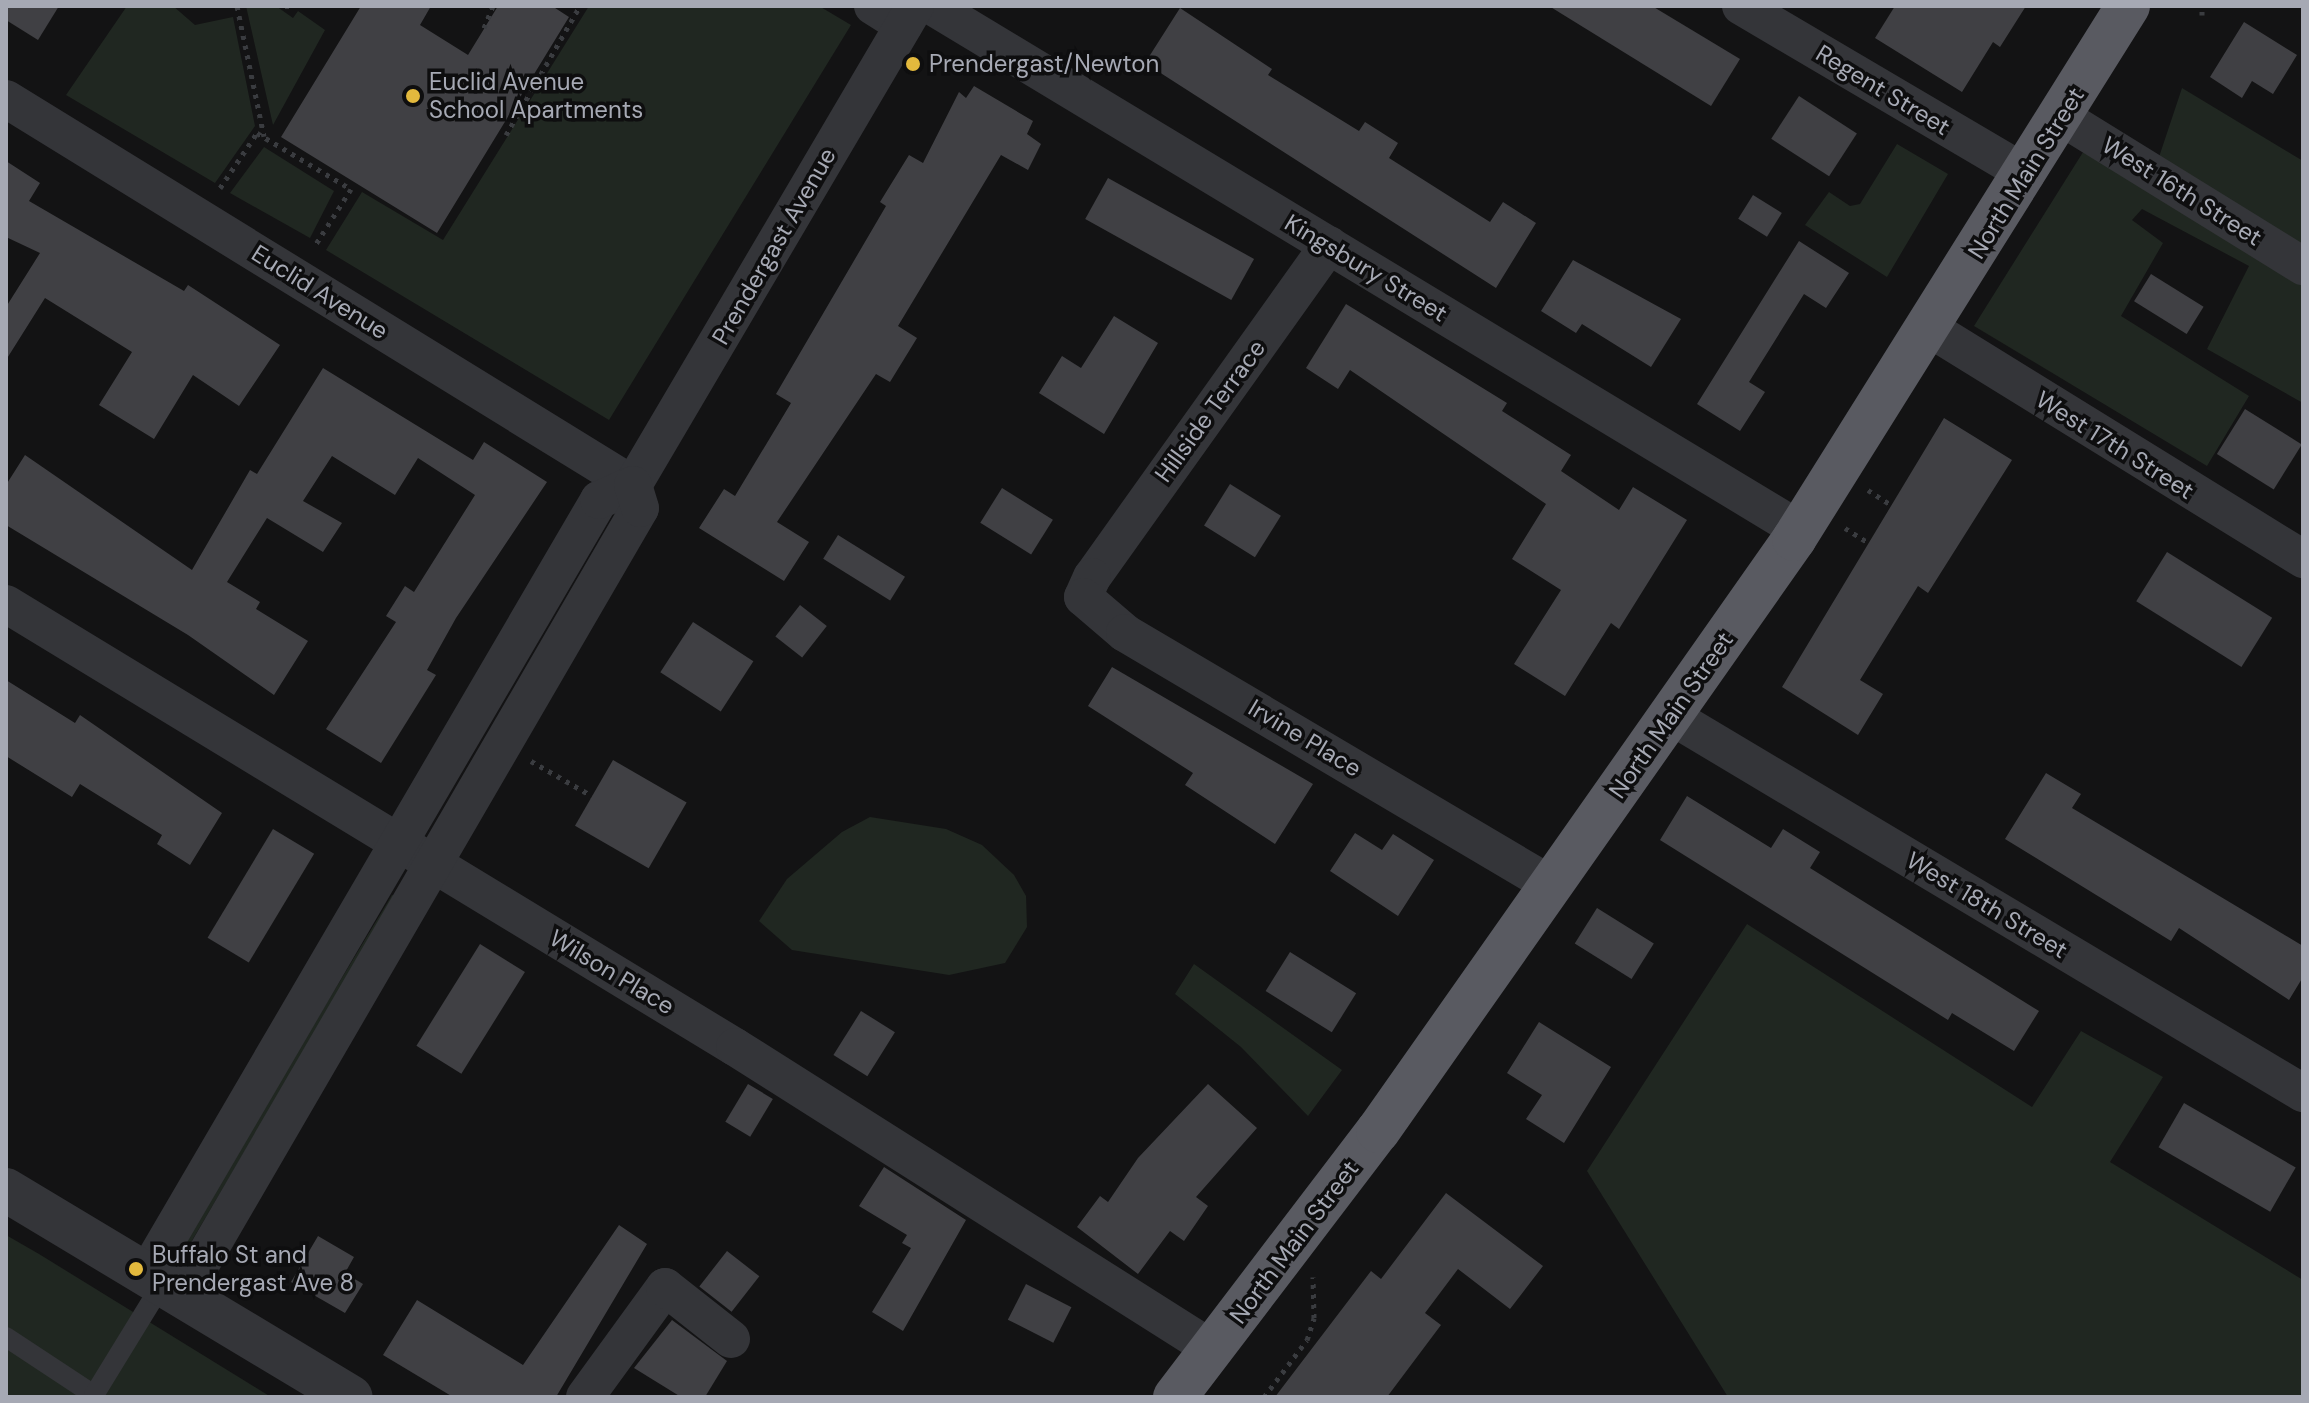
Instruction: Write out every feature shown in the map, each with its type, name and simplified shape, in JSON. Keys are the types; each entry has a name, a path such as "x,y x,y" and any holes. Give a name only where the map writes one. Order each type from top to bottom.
{"highway":[{"name":"North Main Street","path":"1175,1397 1378,1131 1671,716 1820,527 1929,328 2128,6"}],"street":[{"name":"Regent Street","path":"1741,6 2026,174"},
{"name":"Kingsbury Street","path":"906,11 1329,245 1820,527"},
{"name":"Prendergast Avenue","path":"633,485 906,11"},
{"name":"Euclid Avenue","path":"6,99 633,485"},
{"name":"West 16th Street","path":"2060,116 2303,266"},
{"name":"Hillside Terrace","path":"1092,577 1329,245"},
{"name":"West 17th Street","path":"1929,328 2303,559"},
{"path":"633,485 640,508 434,864 163,1285 399,842 599,500 633,485"},
{"name":"Irvine Place","path":"1092,577 1083,597 1125,633 1551,885"},
{"name":"Wilson Place","path":"6,604 399,842 1212,1349"},
{"name":"West 18th Street","path":"1671,716 2303,1093"},
{"path":"6,1190 351,1397"},
{"path":"585,1397 665,1287 731,1339"}],"lane":[{"path":"6,1337 95,1396 163,1285"}],"path":[{"path":"237,6 264,137"},
{"path":"285,6 292,6"},
{"path":"484,28 493,6"},
{"path":"506,135 580,6"},
{"path":"2202,6 2202,15"},
{"path":"218,190 257,133 351,189 313,248"},
{"path":"1864,487 1891,505"},
{"path":"1820,527 1867,542"},
{"path":"503,744 592,796"},
{"path":"1264,1397 1307,1340 1316,1290 1311,1270"}],"shaded area":[{"path":"127,6 173,6 195,25 233,17 255,126 215,183 66,95"},
{"path":"246,6 276,6 293,18 298,11 325,30 273,125"},
{"path":"589,6 819,6 851,25 609,420 326,250 362,192 443,240"},
{"path":"2182,88 2303,161 2303,403 2207,349 2249,266 2142,209 2132,220 2163,243 2121,316 2249,396 2207,466 1974,326 2085,149 2151,181"},
{"path":"1897,144 1948,174 1887,277 1805,225 1829,192 1850,206 1860,204"},
{"path":"264,147 334,191 310,238 230,193"},
{"path":"870,817 946,829 982,845 1014,875 1026,896 1027,927 1005,963 949,975 792,950 759,921 787,879 842,832"},
{"path":"392,895 396,895 187,1249 182,1242"},
{"path":"1747,924 2032,1107 2081,1031 2163,1077 2110,1162 2303,1280 2303,1397 1728,1397 1587,1171"},
{"path":"1194,964 1342,1070 1308,1116 1241,1047 1175,994"},
{"path":"6,1235 39,1254 271,1397 6,1397"}],"building":[{"path":"6,6 59,6 38,40 6,20"},
{"name":"Euclid Avenue School Apartments","path":"361,6 431,6 420,25 468,55 498,6 552,6 569,17 437,233 281,137"},
{"path":"1549,6 1652,6 1740,59 1711,106"},
{"path":"1895,6 2026,6 2000,47 1993,42 1962,92 1875,38"},
{"path":"1180,8 1272,69 1268,75 1359,131 1365,122 1398,143 1389,158 1490,222 1503,202 1536,223 1496,288 1145,63"},
{"path":"2244,22 2297,55 2273,94 2252,81 2242,98 2210,77"},
{"path":"974,86 1033,121 1027,134 1041,144 1028,170 1001,155 898,326 917,338 890,382 876,374 777,522 809,542 784,581 699,528 724,489 735,496 791,403 776,394 886,206 880,202 909,155 923,163 959,92 966,98"},
{"path":"1799,96 1857,134 1829,176 1771,139"},
{"path":"6,161 40,183 29,201 184,291 188,285 280,345 239,406 193,375 154,439 99,405 132,352 45,298 6,360 6,307 40,253 6,237"},
{"path":"1108,178 1254,259 1231,300 1085,219"},
{"path":"1753,195 1782,213 1767,237 1738,219"},
{"path":"1799,241 1849,273 1826,308 1804,294 1749,382 1765,392 1740,431 1697,404"},
{"path":"1573,260 1681,319 1651,367 1582,324 1576,333 1541,311"},
{"path":"2151,274 2204,307 2187,334 2134,301"},
{"path":"1346,304 1507,403 1502,411 1571,455 1561,471 1619,510 1633,487 1687,520 1619,629 1611,623 1565,696 1514,664 1561,590 1512,559 1546,504 1350,370 1338,389 1306,368"},
{"path":"1114,316 1158,343 1104,434 1039,393 1062,356 1081,368"},
{"path":"323,368 473,460 484,442 547,482 456,618 427,670 436,675 381,763 326,729 396,622 386,616 405,586 414,592 475,495 418,458 395,495 332,456 303,501 342,523 323,552 267,518 227,582 260,602 256,609 308,641 274,695 188,635 6,525 6,485 25,455 192,570 250,470 257,474"},
{"path":"2245,409 2302,445 2274,489 2217,454"},
{"path":"1944,418 2012,460 1928,593 1918,586 1860,680 1883,694 1858,735 1782,687"},
{"path":"1230,484 1281,516 1255,557 1204,526"},
{"path":"1002,488 1053,520 1031,555 980,523"},
{"path":"838,535 905,577 890,601 823,559"},
{"path":"2167,552 2272,618 2241,667 2136,601"},
{"path":"800,605 827,626 802,657 775,637"},
{"path":"693,622 753,661 721,712 660,672"},
{"path":"1112,667 1313,784 1275,844 1185,785 1193,773 1088,706"},
{"path":"6,680 75,723 80,715 222,813 190,865 157,844 162,835 80,784 72,797 6,756"},
{"path":"613,760 687,802 649,868 575,826"},
{"path":"2046,773 2081,794 2072,808 2303,946 2303,977 2289,1000 2179,928 2171,941 2005,839"},
{"path":"1687,796 1771,848 1783,829 1820,852 1810,868 2039,1011 2014,1051 1952,1013 1948,1020 1660,840"},
{"path":"273,829 314,854 249,963 208,938"},
{"path":"1355,833 1382,850 1393,834 1434,860 1398,916 1330,871"},
{"path":"1597,908 1654,944 1632,979 1575,944"},
{"path":"480,944 525,972 461,1074 416,1046"},
{"path":"1290,952 1356,993 1332,1032 1266,991"},
{"path":"861,1011 895,1032 867,1076 833,1055"},
{"path":"1539,1022 1611,1067 1564,1143 1526,1119 1542,1095 1507,1073"},
{"path":"748,1084 773,1099 750,1137 725,1122"},
{"path":"1208,1084 1257,1128 1196,1197 1208,1206 1184,1241 1170,1231 1138,1274 1077,1227 1100,1196 1108,1202 1138,1158"},
{"path":"2184,1103 2296,1168 2270,1212 2158,1147"},
{"path":"884,1167 966,1220 903,1331 872,1312 911,1248 902,1243 907,1235 859,1206"},
{"path":"1446,1193 1543,1266 1510,1309 1458,1269 1425,1313 1441,1325 1387,1397 1275,1397 1371,1271 1381,1279"},
{"path":"619,1225 647,1244 556,1397 453,1397 383,1355 417,1300 523,1365"},
{"path":"318,1236 354,1257 345,1273 363,1284 345,1313 291,1282"},
{"path":"727,1251 759,1276 732,1312 699,1286"},
{"path":"1026,1284 1071,1307 1053,1343 1008,1320"},
{"path":"672,1320 727,1361 705,1397 681,1397 634,1368"}],"place":[{"name":"Prendergast/Newton","path":"913,64"},
{"name":"Euclid Avenue School Apartments","path":"413,96"},
{"name":"Buffalo St and Prendergast Ave 8","path":"136,1269"}]}
